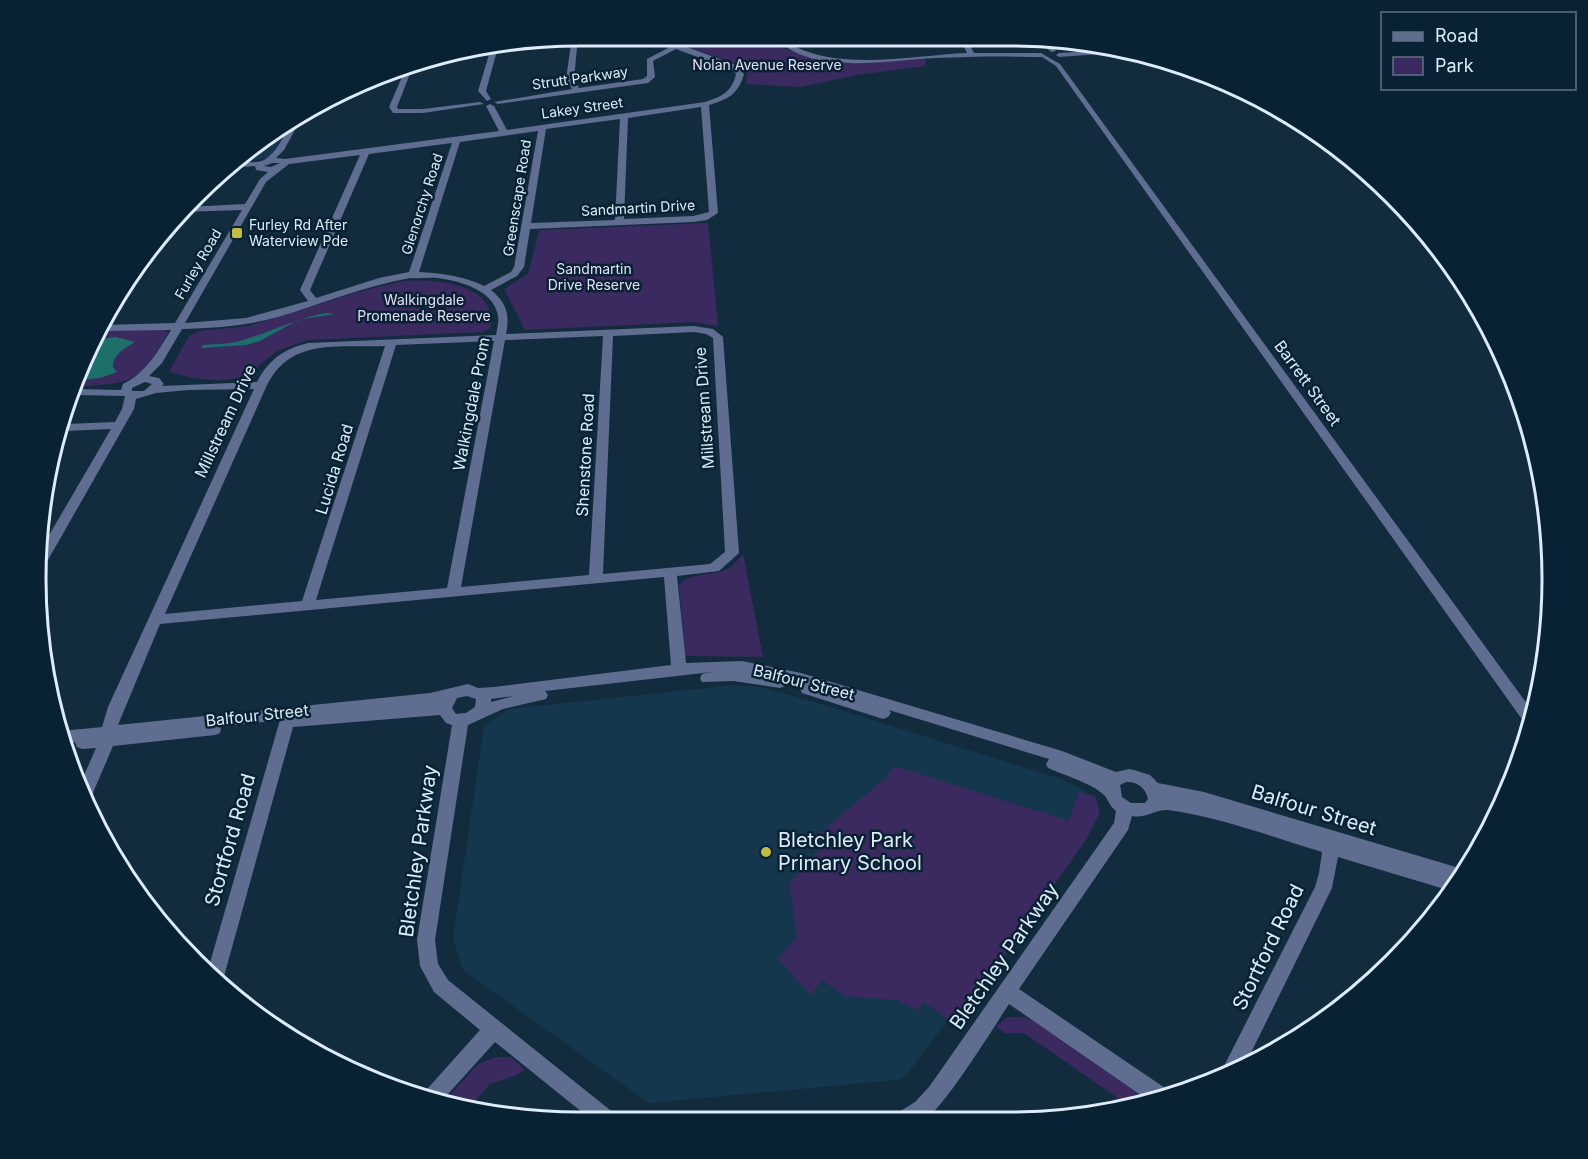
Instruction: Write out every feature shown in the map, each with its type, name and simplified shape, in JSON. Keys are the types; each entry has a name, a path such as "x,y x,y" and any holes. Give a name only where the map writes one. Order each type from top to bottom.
{"street":[{"path":"574,46 570,79 576,90"},
{"path":"784,46 828,59 865,60 1025,54 1042,50 1056,56 1083,52"},
{"path":"967,46 972,55"},
{"name":"Strutt Parkway","path":"492,102 651,79 649,60 676,47"},
{"name":"Lakey Street","path":"243,167 263,168 705,104 733,93 740,74 725,63 676,47"},
{"name":"Barrett Street","path":"1042,50 1056,56 1524,712"},
{"path":"493,54 482,91 492,102 504,133"},
{"path":"404,77 393,107 396,111 423,111 492,102"},
{"name":"Sandmartin Drive","path":"526,226 693,219 704,218 714,213 705,104"},
{"path":"619,222 624,116"},
{"name":"Greenscape Road","path":"485,289 514,274 519,267 542,128"},
{"name":"Furley Road","path":"132,388 158,361 181,324 248,207 263,168 280,150 291,131"},
{"name":"Glenorchy Road","path":"413,276 457,140"},
{"path":"280,150 281,164"},
{"path":"313,301 305,290 365,153"},
{"name":"Furley Road","path":"263,168 281,164"},
{"path":"197,209 248,207"},
{"path":"110,328 247,321 379,280 413,276 446,277 485,289"},
{"name":"Walkingdale Prom","path":"453,592 504,318 492,293 485,289"},
{"name":"Millstream Drive","path":"88,785 116,707 155,620 261,385 270,366 285,354 308,346 694,329 709,332 717,337 732,554 714,568 155,620"},
{"name":"Shenstone Road","path":"596,579 608,333"},
{"name":"Lucida Road","path":"308,605 391,342"},
{"name":"Furley Road","path":"152,386 158,361"},
{"path":"81,392 152,386 261,385"},
{"path":"132,388 152,386"},
{"path":"48,548 128,409 152,386"},
{"path":"128,409 132,388"},
{"path":"69,428 118,425"},
{"path":"670,573 679,670"},
{"name":"Balfour Street","path":"73,744 107,736 197,726 447,702 462,691 501,693 534,686 734,666 764,669 801,678 1062,757 1114,785 1118,804 1125,809 1139,812 1162,803 1197,808 1453,874"},
{"name":"Balfour Street","path":"462,720 481,711 532,696 700,678 733,676 770,679 1057,765 1099,783 1114,785 1129,775 1137,777 1154,789 1204,799 1447,882"},
{"path":"479,693 484,703 481,711"},
{"path":"447,702 452,719 462,720"},
{"name":"Stortford Road","path":"217,969 289,716"},
{"name":"Bletchley Parkway","path":"462,720 458,730 426,940 429,966 441,986 597,1112"},
{"name":"Balfour Street","path":"71,736 107,736"},
{"path":"1150,808 1156,800 1154,789"},
{"name":"Bletchley Parkway","path":"917,1112 936,1094 1122,825 1125,809"},
{"name":"Stortford Road","path":"1237,1061 1323,888 1328,873 1332,842"},
{"path":"1006,991 1154,1092"},
{"path":"436,1092 494,1029"}],"shaded area":[{"path":"283,136 269,159 252,160"},
{"path":"326,313 335,314 301,319"},
{"path":"295,321 260,341 246,345 201,348 203,345 236,342"},
{"path":"116,337 135,342 115,358 113,367 117,372 100,378 86,379 101,344 104,338"},
{"name":"Bletchley Park Primary School","path":"734,685 760,687 821,704 1061,779 1084,790 1098,804 1038,900 905,1077 896,1080 649,1103 463,970 453,939 484,725 510,709"}],"green space":[{"name":"Nolan Avenue Reserve","path":"685,46 777,46 815,57 850,61 926,59 925,66 857,75 800,87 746,84 747,73 717,57"},
{"name":"Sandmartin Drive Reserve","path":"708,223 718,326 692,322 525,330 504,289 528,274 539,230"},
{"name":"Walkingdale Promenade Reserve","path":"404,281 447,283 475,293 485,301 491,313 491,328 482,332 308,340 277,351 259,365 255,373 233,379 191,378 169,372 189,336 199,331 248,326 365,290"},
{"path":"155,328 164,329 168,333 149,363 133,378 111,384 83,386 101,344 109,330"},
{"path":"743,554 763,657 685,656 679,585 690,577 723,571"},
{"path":"894,766 1069,821 1079,792 1095,796 1100,813 1085,841 956,1025 924,1002 918,1010 897,1000 845,996 822,980 811,995 778,959 797,937 789,883 826,843 816,836 887,777"},
{"path":"1008,1017 1023,1017 1035,1021 1142,1095 1121,1100 1024,1033 1005,1033 996,1026"},
{"path":"496,1057 511,1057 525,1070 490,1084 474,1102 449,1096 478,1064"}],"place":[{"name":"Furley Rd After Waterview Pde","path":"237,233"},
{"name":"Bletchley Park Primary School","path":"766,852"}]}
